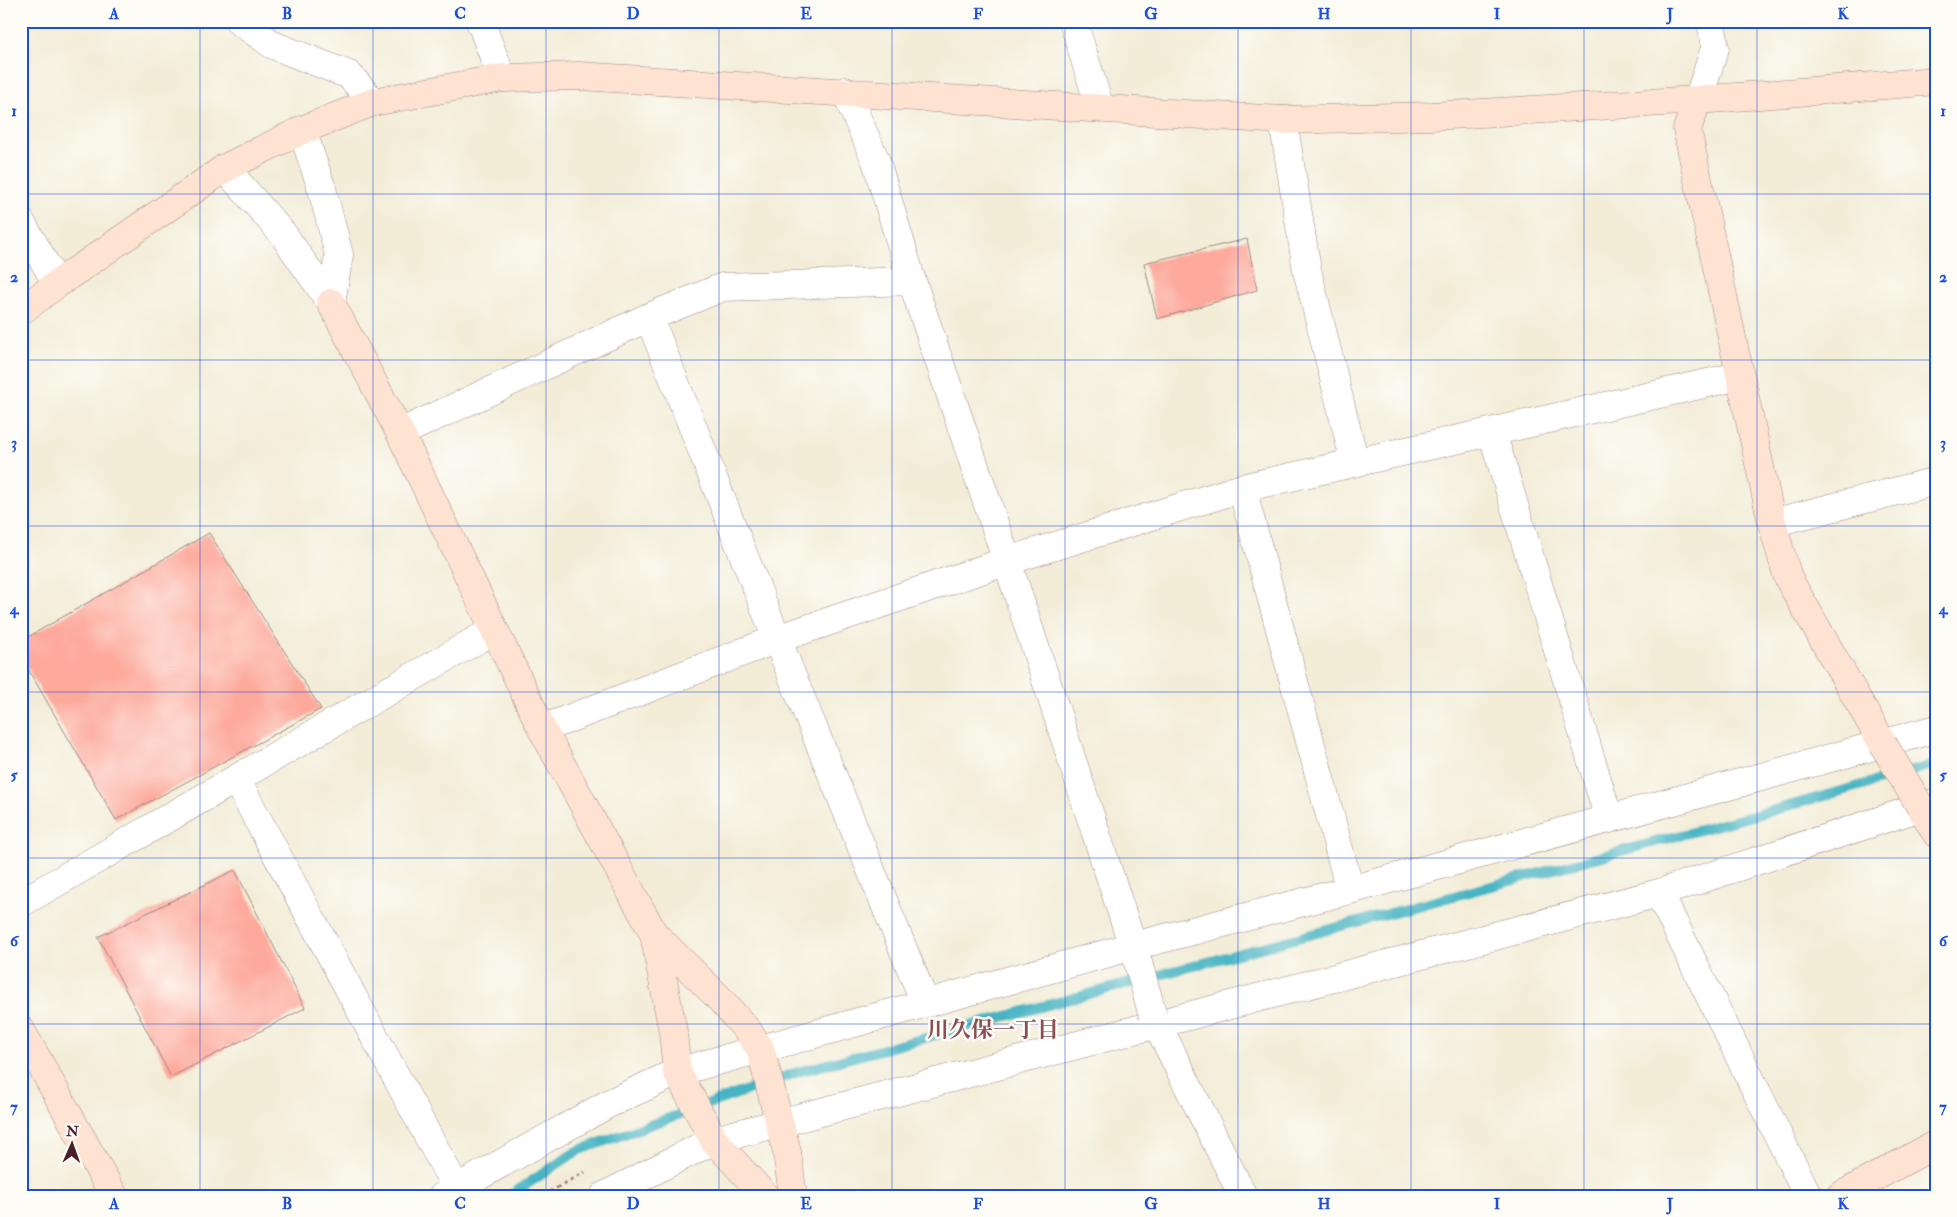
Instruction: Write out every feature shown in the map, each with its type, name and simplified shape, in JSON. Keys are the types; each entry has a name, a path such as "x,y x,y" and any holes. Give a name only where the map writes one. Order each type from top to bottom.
{"street":[{"path":"239,21 274,45 349,75 373,102"},
{"path":"480,21 502,78"},
{"path":"1073,21 1100,108"},
{"path":"1711,21 1715,48 1687,129 1772,523 1788,578 1883,744 1928,804 1936,833"},
{"path":"21,312 57,284 225,168 302,130 373,102 502,78 579,76 845,91 1283,120 1432,116 1698,100 1936,81"},
{"path":"845,91 876,160 912,281 1136,952 1155,1021 1243,1196"},
{"path":"1283,120 1307,270 1354,463"},
{"path":"302,130 322,189 339,255 331,303"},
{"path":"225,168 284,234 331,303 400,432 542,729 654,934 718,998 747,1030 760,1048 787,1152 793,1196"},
{"path":"21,222 57,284"},
{"path":"400,432 649,317 723,287 912,281"},
{"path":"649,317 925,1003"},
{"path":"542,729 777,639 1007,561 1242,488 1739,376"},
{"path":"1492,432 1609,819"},
{"path":"1772,523 1936,481"},
{"path":"1242,488 1350,890"},
{"path":"21,903 494,630"},
{"path":"236,779 450,1192 608,1104 677,1072 925,1003 1136,952 1350,890 1936,729"},
{"path":"604,1196 714,1140 1155,1021 1660,892 1928,804"},
{"path":"1660,892 1808,1196"},
{"path":"654,934 673,1032 677,1072 714,1140 765,1196"},
{"path":"21,1030 114,1196"},
{"path":"1840,1196 1936,1144"}],"path":[{"path":"542,1196 587,1171"}],"building":[{"path":"1247,239 1257,290 1157,319 1144,263"},
{"path":"209,533 321,709 116,820 21,657 21,641"},
{"path":"235,870 305,1008 171,1077 98,937"}],"waterway":[{"path":"509,1196 577,1151 798,1072 1778,809 1936,764"}],"district":[{"name":"川久保一丁目","path":"993,1030"}]}
